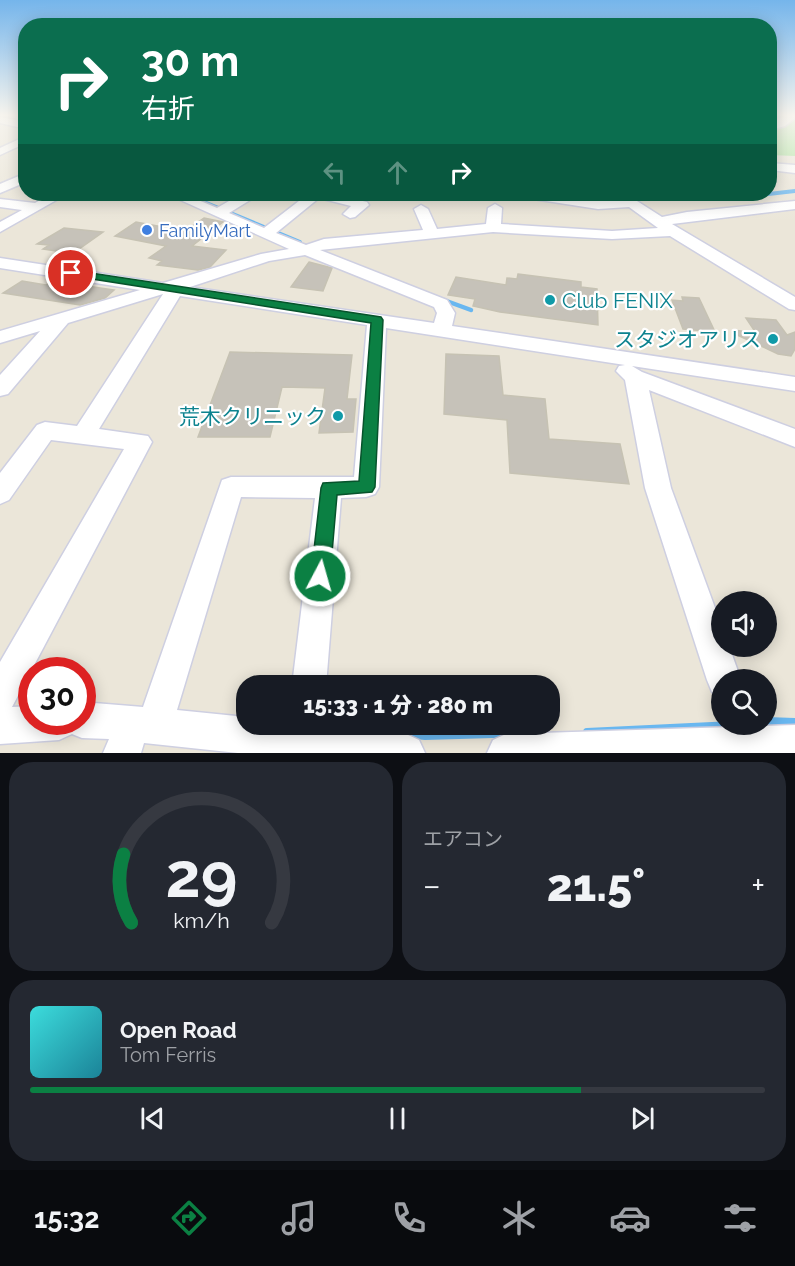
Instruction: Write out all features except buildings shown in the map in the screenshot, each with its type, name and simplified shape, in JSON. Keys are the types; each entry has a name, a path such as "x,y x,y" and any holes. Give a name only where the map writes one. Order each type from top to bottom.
{"street":[{"path":"777,168 795,169"},
{"path":"0,189 18,181"},
{"path":"0,228 47,201"},
{"path":"194,201 222,211 304,249 441,304 446,313 442,325"},
{"path":"222,211 235,201"},
{"path":"270,232 308,201"},
{"path":"346,201 362,205 350,214"},
{"path":"572,201 598,205 632,203"},
{"path":"629,201 667,227 795,305"},
{"path":"0,203 36,207"},
{"path":"0,337 324,244 493,228 612,236 667,227 687,216 795,206"},
{"path":"493,228 495,208"},
{"path":"432,233 422,211 441,213"},
{"path":"0,253 377,320 442,325"},
{"path":"0,262 442,325 624,360 795,384"},
{"path":"84,436 176,286"},
{"path":"0,389 61,319"},
{"path":"136,735 231,488 366,487 377,320"},
{"path":"624,360 795,374"},
{"path":"624,360 795,438"},
{"path":"624,360 658,488 720,669"},
{"path":"0,493 45,431 140,442 0,695"},
{"path":"310,675 329,488"},
{"path":"96,720 110,721 136,735 289,740 406,753"},
{"path":"0,726 18,725"},
{"path":"506,753 570,752 729,741 795,743"}],"green space":[{"path":"777,150 795,150 795,156 777,155"}],"waterway":[{"path":"777,193 795,191"},
{"path":"202,201 300,242"},
{"path":"441,299 471,310"},
{"path":"777,721 795,722"},
{"path":"587,732 711,726"},
{"path":"416,735 458,735"}],"place":[{"name":"FamilyMart","path":"147,230"},
{"name":"Club FENIX","path":"550,300"},
{"name":"スタジオアリス","path":"773,339"},
{"name":"荒木クリニック","path":"338,416"}],"route":[{"path":"71,273 377,320 366,487 329,488 320,576"}]}
